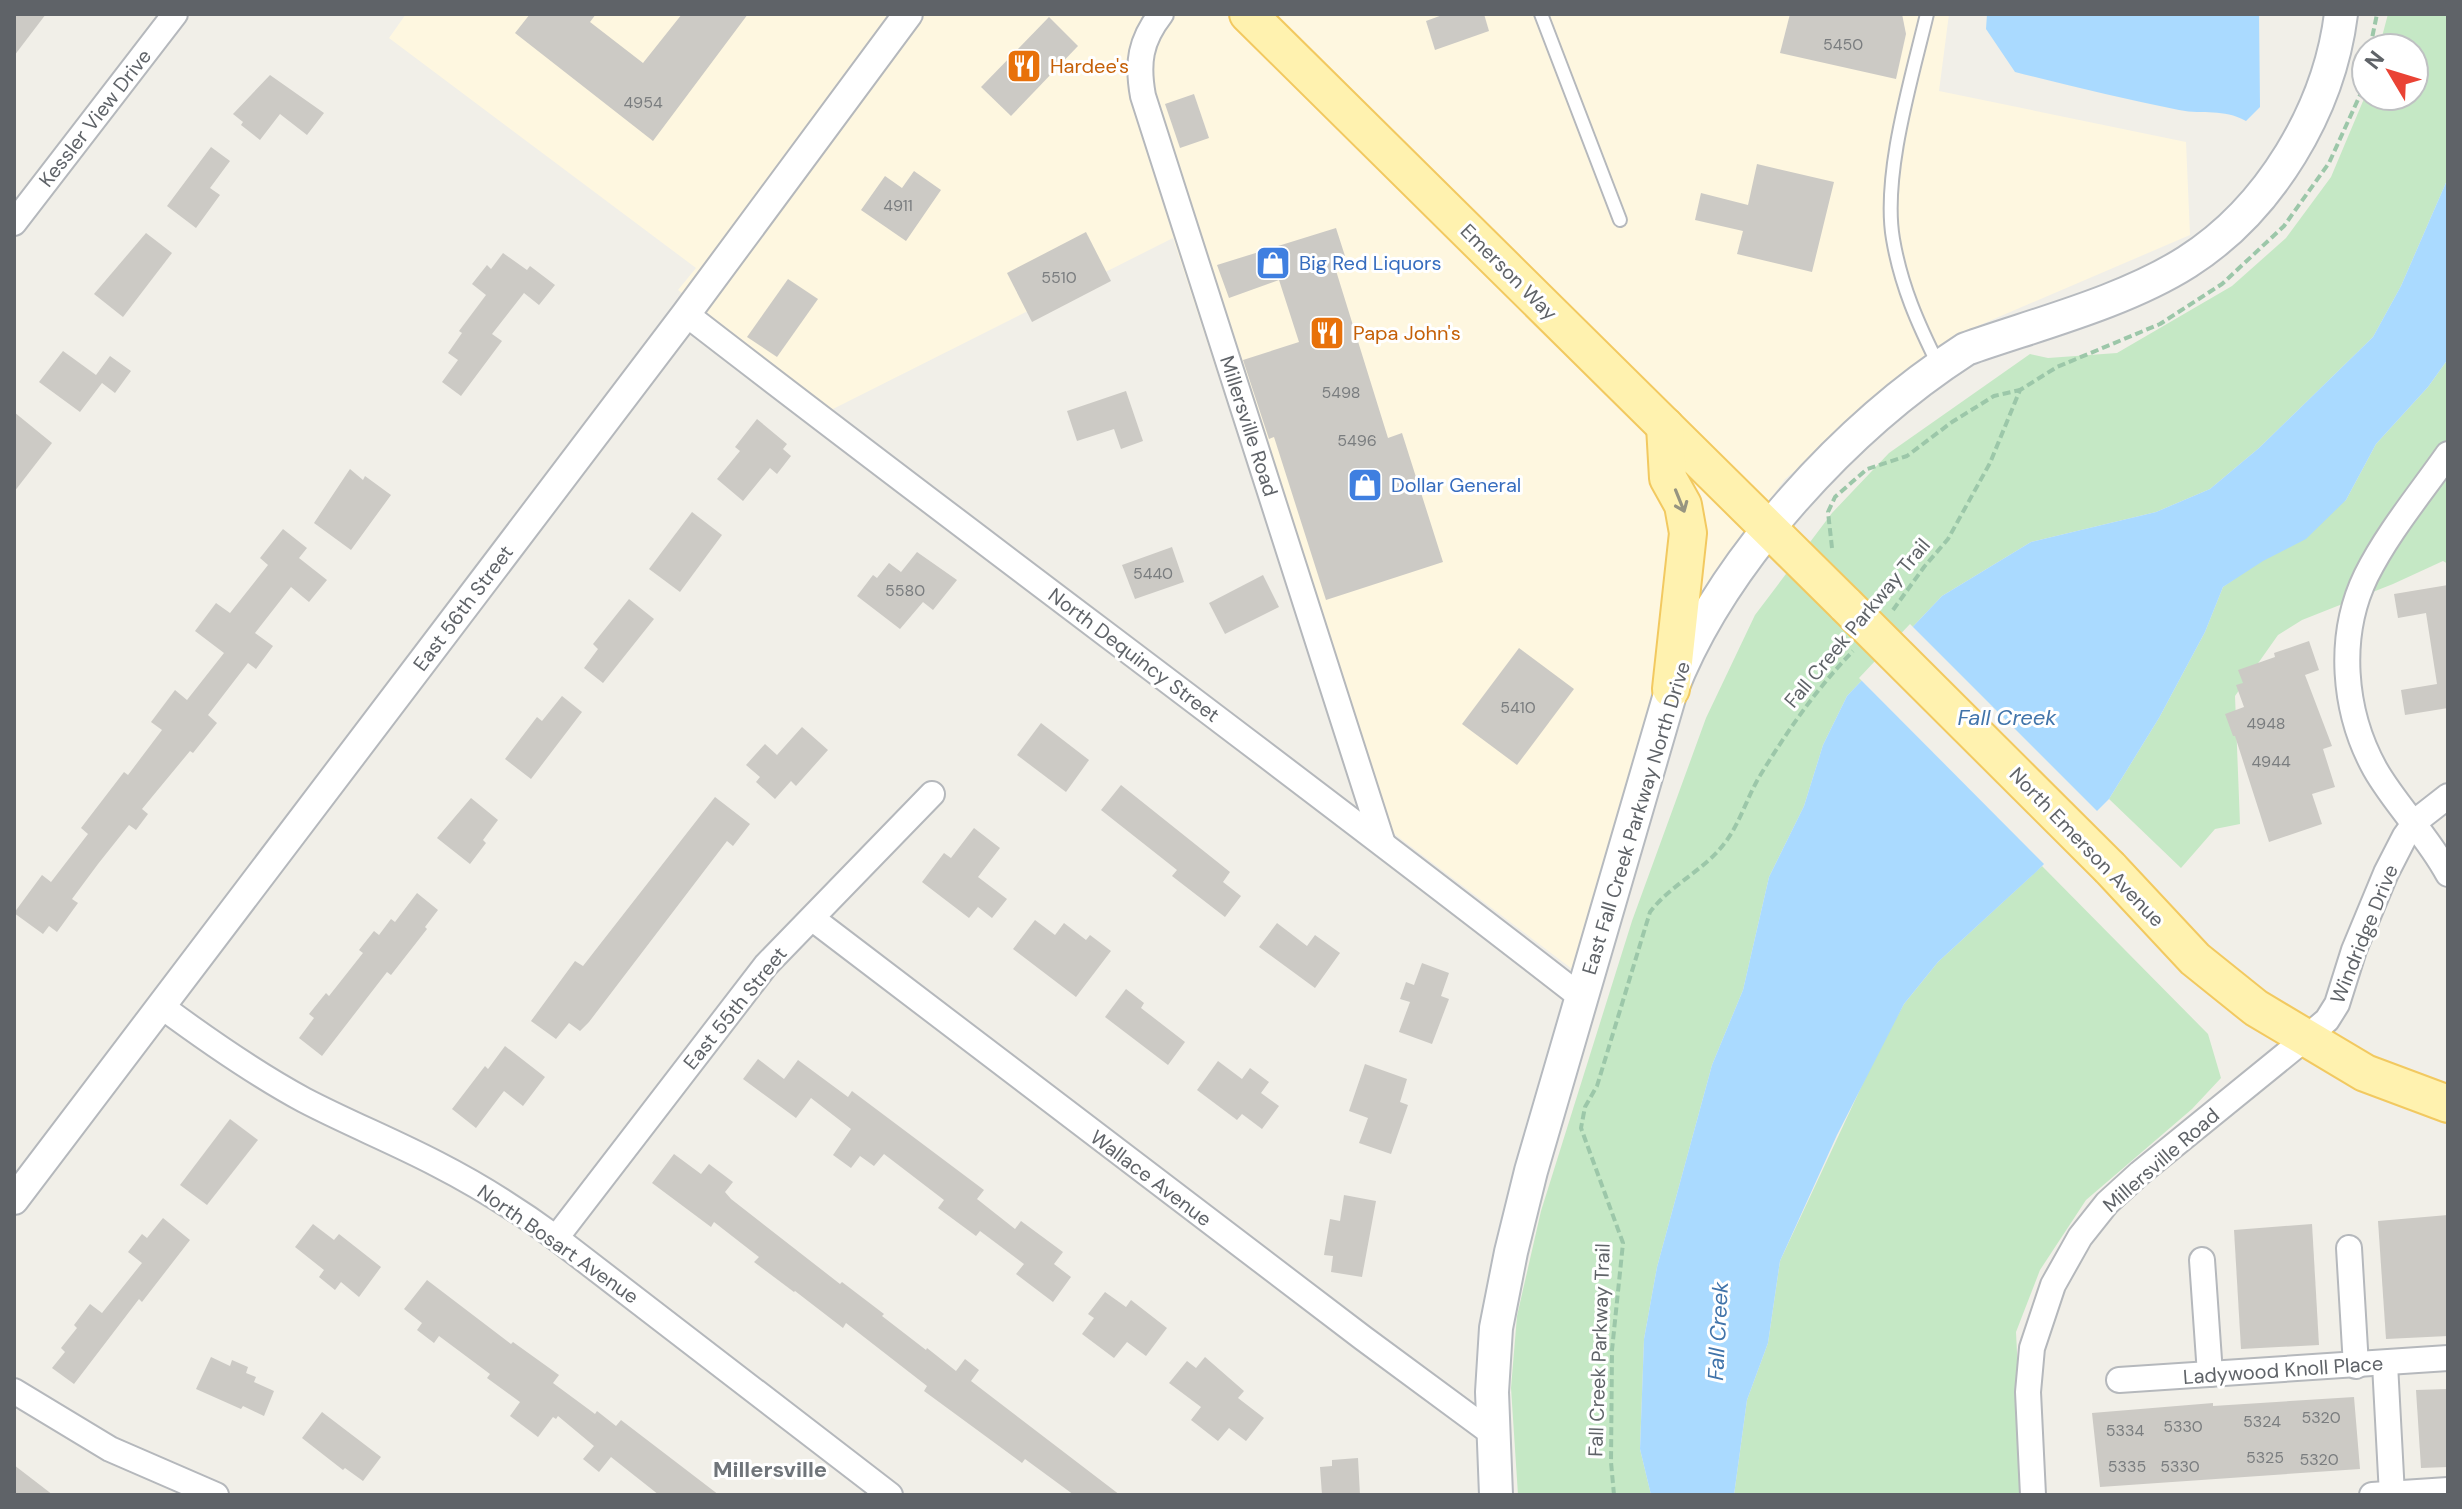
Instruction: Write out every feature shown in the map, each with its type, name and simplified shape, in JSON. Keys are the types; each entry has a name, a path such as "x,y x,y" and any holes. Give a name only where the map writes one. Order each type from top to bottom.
{"main road":[{"name":"Emerson Way","path":"1248,14 1770,530"},
{"name":"East Fall Creek Parkway North Drive","path":"1496,1495 1494,1367 1502,1292 1522,1202 1671,689 1700,627 1715,602 1802,491 1847,446 1939,366 1966,349 2144,284 2187,262 2228,231 2266,188 2307,124 2335,51 2341,14"},
{"path":"1665,426 1668,478 1683,505 1688,533 1671,689"},
{"name":"North Emerson Avenue","path":"1770,530 2212,973 2256,1008 2365,1073 2448,1104"}],"street":[{"name":"Kessler View Drive","path":"14,223 175,14"},
{"name":"East 56th Street","path":"14,1200 686,314 908,14"},
{"name":"Millersville Road","path":"1161,14 1149,29 1140,52 1139,77 1143,96 1382,841"},
{"name":"North Dequincy Street","path":"686,314 839,433 1382,841 1581,997"},
{"path":"2448,454 2386,540 2365,578 2354,608 2347,650 2349,693 2363,745 2378,774 2448,874"},
{"name":"East 55th Street","path":"556,1238 766,965 932,794"},
{"name":"Windridge Drive","path":"2306,1038 2331,1015 2337,1004 2354,950 2405,836 2414,824 2448,796"},
{"name":"Wallace Avenue","path":"813,919 1493,1434"},
{"name":"North Bosart Avenue","path":"161,1006 216,1046 273,1081 455,1174 510,1206 890,1495"},
{"name":"Millersville Road","path":"2033,1495 2028,1392 2032,1348 2053,1285 2080,1237 2107,1203 2133,1179 2306,1038"},
{"path":"2349,1248 2356,1366"},
{"path":"2202,1260 2210,1374"},
{"name":"Ladywood Knoll Place","path":"2119,1380 2448,1358"},
{"path":"2385,1364 2385,1495 2448,1490"},
{"path":"14,1391 101,1444 216,1495"}],"lane":[{"path":"1541,14 1620,220"},
{"path":"1927,14 1901,124 1892,187 1892,237 1910,308 1939,366"}],"path":[{"path":"1833,550 1828,512 1835,497 1867,469 1907,456 1952,422 1994,396 2020,390 2057,367 2160,324 2233,275 2284,226 2329,163 2352,112"},
{"name":"Fall Creek Parkway Trail","path":"1892,610 1948,539 1990,463 2020,390"},
{"name":"Fall Creek Parkway Trail","path":"1614,1495 1611,1462 1612,1350 1623,1243 1581,1128 1585,1107 1597,1086 1650,912 1661,897 1719,851 1761,775 1797,719 1853,651"}],"shaded area":[{"path":"406,14 1949,14 1939,91 2186,142 2190,235 1966,331 1785,479 1701,592 1572,969 1359,807 1173,238 831,410 678,290 696,268 389,38"}],"green space":[{"path":"2388,14 2448,14 2448,178 2401,286 2373,337 2259,448 2210,489 2156,512 2031,542 1942,596 1847,696 1823,745 1804,806 1769,877 1743,990 1712,1065 1657,1267 1644,1339 1640,1449 1651,1495 1518,1495 1511,1388 1517,1316 1541,1211 1632,921 1706,718 1755,615 1832,513 1889,453 2030,354 2048,358 2117,353 2232,286 2286,238 2331,177 2358,112 2430,112 2430,32 2383,32"},
{"path":"2448,359 2448,564 2443,561 2302,620 2278,635 2235,696 2240,824 2215,829 2181,868 2109,799 2159,718 2205,632 2223,587 2346,500 2376,444 2428,387"},
{"path":"2042,866 2208,1034 2221,1078 2192,1109 2086,1200 2040,1270 2016,1332 2024,1495 1734,1495 1747,1400 1768,1343 1780,1261 1879,1049 1904,1004 1938,962"}],"water":[{"path":"1987,14 2259,14 2260,107 2246,121 2229,114 2158,106 2015,72 1986,29"},
{"name":"Fall Creek","path":"2448,178 2448,359 2428,387 2376,444 2346,500 2306,539 2263,561 2223,587 2205,632 2159,718 2109,799 2036,872 1938,962 1904,1004 1837,1135 1780,1261 1768,1343 1747,1400 1734,1495 1651,1495 1640,1449 1644,1339 1657,1267 1712,1065 1743,990 1769,877 1804,806 1823,745 1847,696 1942,596 2031,542 2156,512 2210,489 2259,448 2373,337 2401,286"}],"pier":[{"path":"1910,624 2100,814 2047,867 1859,678"}],"building":[{"path":"14,14 46,14 14,56"},
{"path":"530,14 596,14 590,22 643,63 682,14 748,14 653,141 515,33"},
{"path":"1445,14 1484,14 1489,31 1435,50 1426,21"},
{"path":"1790,14 1902,14 1906,34 1896,79 1780,53"},
{"path":"1049,17 1078,46 1011,116 981,87"},
{"path":"270,75 324,113 307,135 280,114 260,140 233,114"},
{"path":"1194,94 1209,138 1180,148 1165,104"},
{"path":"211,147 230,161 210,188 220,195 196,228 167,206"},
{"path":"1757,164 1834,182 1812,272 1737,254 1743,231 1695,220 1701,193 1748,205"},
{"path":"914,171 941,190 906,241 861,210 885,176 902,188"},
{"path":"1336,228 1345,256 1333,261 1388,438 1402,433 1443,562 1326,600 1274,437 1269,439 1243,360 1299,342 1279,280 1229,298 1217,265"},
{"path":"1086,232 1111,281 1032,322 1007,273"},
{"path":"146,233 172,253 123,317 94,294"},
{"path":"503,253 527,270 530,266 555,285 539,305 524,293 492,334 502,341 461,396 442,382 458,360 448,353 462,333 459,331 486,295 472,284 487,265 491,269"},
{"path":"788,279 818,299 777,357 747,337"},
{"path":"63,351 96,375 110,356 131,371 115,393 102,383 80,412 39,382"},
{"path":"1126,391 1143,441 1121,449 1114,429 1077,441 1067,411"},
{"path":"14,412 52,443 14,492"},
{"path":"757,419 787,444 783,449 791,456 777,474 770,468 743,501 717,479 740,451 735,447"},
{"path":"350,469 391,495 351,550 314,523"},
{"path":"692,512 722,535 680,592 649,569"},
{"path":"283,529 307,548 299,558 327,580 309,602 291,587 255,633 273,646 256,669 248,663 208,715 217,723 142,809 148,814 136,830 129,825 98,864 72,899 78,903 57,932 49,926 43,934 14,913 42,875 51,882 88,834 81,828 124,772 128,775 162,730 151,722 175,690 187,700 224,653 195,631 216,603 230,613 268,565 260,558"},
{"path":"1172,547 1184,582 1135,599 1122,565"},
{"path":"917,552 957,580 933,610 923,602 900,629 857,596 873,575 877,578 889,563 901,572"},
{"path":"1263,575 1279,607 1225,634 1209,603"},
{"path":"2448,585 2448,708 2405,715 2401,690 2437,684 2426,613 2398,618 2394,594"},
{"path":"629,599 654,619 603,683 584,668 598,649 593,644"},
{"path":"2309,641 2319,670 2305,675 2332,746 2323,749 2335,787 2312,794 2322,824 2269,842 2225,714 2244,707 2236,685 2243,683 2238,670"},
{"path":"1519,648 1574,689 1517,765 1462,724"},
{"path":"562,696 582,712 531,779 505,759 537,717 542,721"},
{"path":"1041,723 1089,760 1066,792 1017,755"},
{"path":"802,727 828,750 796,786 791,781 775,799 756,782 760,777 746,765 765,744 777,755"},
{"path":"1121,785 1230,872 1223,882 1241,896 1225,917 1172,876 1177,870 1101,810"},
{"path":"715,797 750,824 733,846 727,841 589,1022 580,1031 569,1023 556,1039 531,1021 575,961 583,966"},
{"path":"471,798 498,820 470,864 437,838"},
{"path":"974,828 1000,848 978,877 1007,899 992,918 978,907 969,918 922,882 944,853 951,858"},
{"path":"417,893 438,910 425,927 427,929 391,975 387,972 322,1056 299,1038 314,1018 309,1014 326,993 329,996 363,953 359,950 374,931 379,935 391,919 395,922"},
{"path":"1035,920 1055,935 1064,923 1086,940 1090,935 1111,951 1076,997 1013,949"},
{"path":"1277,923 1307,946 1315,935 1340,953 1315,988 1259,947"},
{"path":"1422,963 1449,973 1441,996 1449,999 1432,1044 1399,1032 1410,1002 1400,999 1406,982 1414,985"},
{"path":"1126,989 1144,1003 1141,1008 1185,1042 1168,1065 1105,1017"},
{"path":"505,1046 545,1077 523,1106 504,1091 476,1128 452,1109 485,1066 488,1069"},
{"path":"758,1059 784,1079 798,1060 848,1097 852,1091 984,1190 977,1199 1015,1229 1021,1221 1063,1252 1054,1264 1071,1277 1053,1302 1016,1274 1024,1264 980,1231 976,1236 938,1208 944,1200 884,1154 874,1166 860,1156 851,1168 833,1155 851,1129 811,1098 796,1118 743,1079"},
{"path":"1218,1061 1242,1079 1250,1068 1269,1082 1261,1093 1279,1106 1262,1129 1242,1114 1237,1120 1197,1090"},
{"path":"1365,1064 1407,1079 1400,1102 1408,1105 1391,1154 1359,1143 1368,1118 1349,1111"},
{"path":"230,1119 258,1140 207,1205 180,1185"},
{"path":"674,1154 701,1174 709,1164 733,1182 725,1192 731,1199 840,1284 842,1282 884,1314 882,1316 926,1350 956,1371 965,1359 979,1370 971,1381 1120,1495 1074,1495 1025,1459 1022,1463 924,1391 927,1386 846,1323 843,1328 754,1262 759,1257 714,1222 711,1227 652,1183"},
{"path":"1344,1195 1376,1201 1362,1277 1331,1272 1333,1256 1324,1255 1330,1219 1340,1221"},
{"path":"2448,1215 2448,1336 2386,1339 2378,1221"},
{"path":"163,1218 190,1240 142,1302 139,1299 74,1384 52,1368 65,1352 61,1348 90,1304 102,1313 142,1263 128,1252 142,1234 147,1238"},
{"path":"313,1224 334,1240 339,1234 381,1267 359,1297 341,1282 335,1290 319,1277 324,1270 295,1247"},
{"path":"2312,1224 2319,1345 2241,1349 2234,1230"},
{"path":"427,1280 511,1344 513,1342 559,1375 553,1383 595,1414 597,1411 616,1426 621,1420 719,1495 659,1495 611,1457 599,1472 583,1459 594,1446 558,1416 556,1419 553,1417 538,1437 510,1416 520,1402 487,1378 490,1374 439,1336 434,1343 417,1330 422,1323 404,1309"},
{"path":"1105,1292 1126,1307 1131,1300 1167,1328 1146,1356 1127,1342 1114,1358 1082,1334 1094,1318 1088,1314"},
{"path":"211,1357 230,1366 232,1360 248,1367 246,1373 256,1377 254,1382 274,1391 264,1416 196,1389"},
{"path":"1205,1357 1244,1391 1238,1398 1264,1418 1246,1441 1229,1428 1218,1441 1191,1420 1201,1407 1169,1383 1187,1361 1196,1368"},
{"path":"2448,1389 2448,1467 2421,1468 2416,1390"},
{"path":"2354,1397 2360,1469 2100,1487 2092,1413 2213,1403 2213,1406"},
{"path":"322,1412 381,1457 363,1481 345,1468 343,1470 302,1438"},
{"path":"1358,1458 1360,1495 1322,1495 1320,1467 1332,1466 1332,1460"},
{"path":"14,1465 53,1495 14,1495"}],"place":[{"name":"Hardee's","path":"1024,66"},
{"name":"Big Red Liquors","path":"1273,263"},
{"name":"Papa John's","path":"1327,333"},
{"name":"Dollar General","path":"1365,485"}],"district":[{"name":"Millersville","path":"770,1469"}]}
